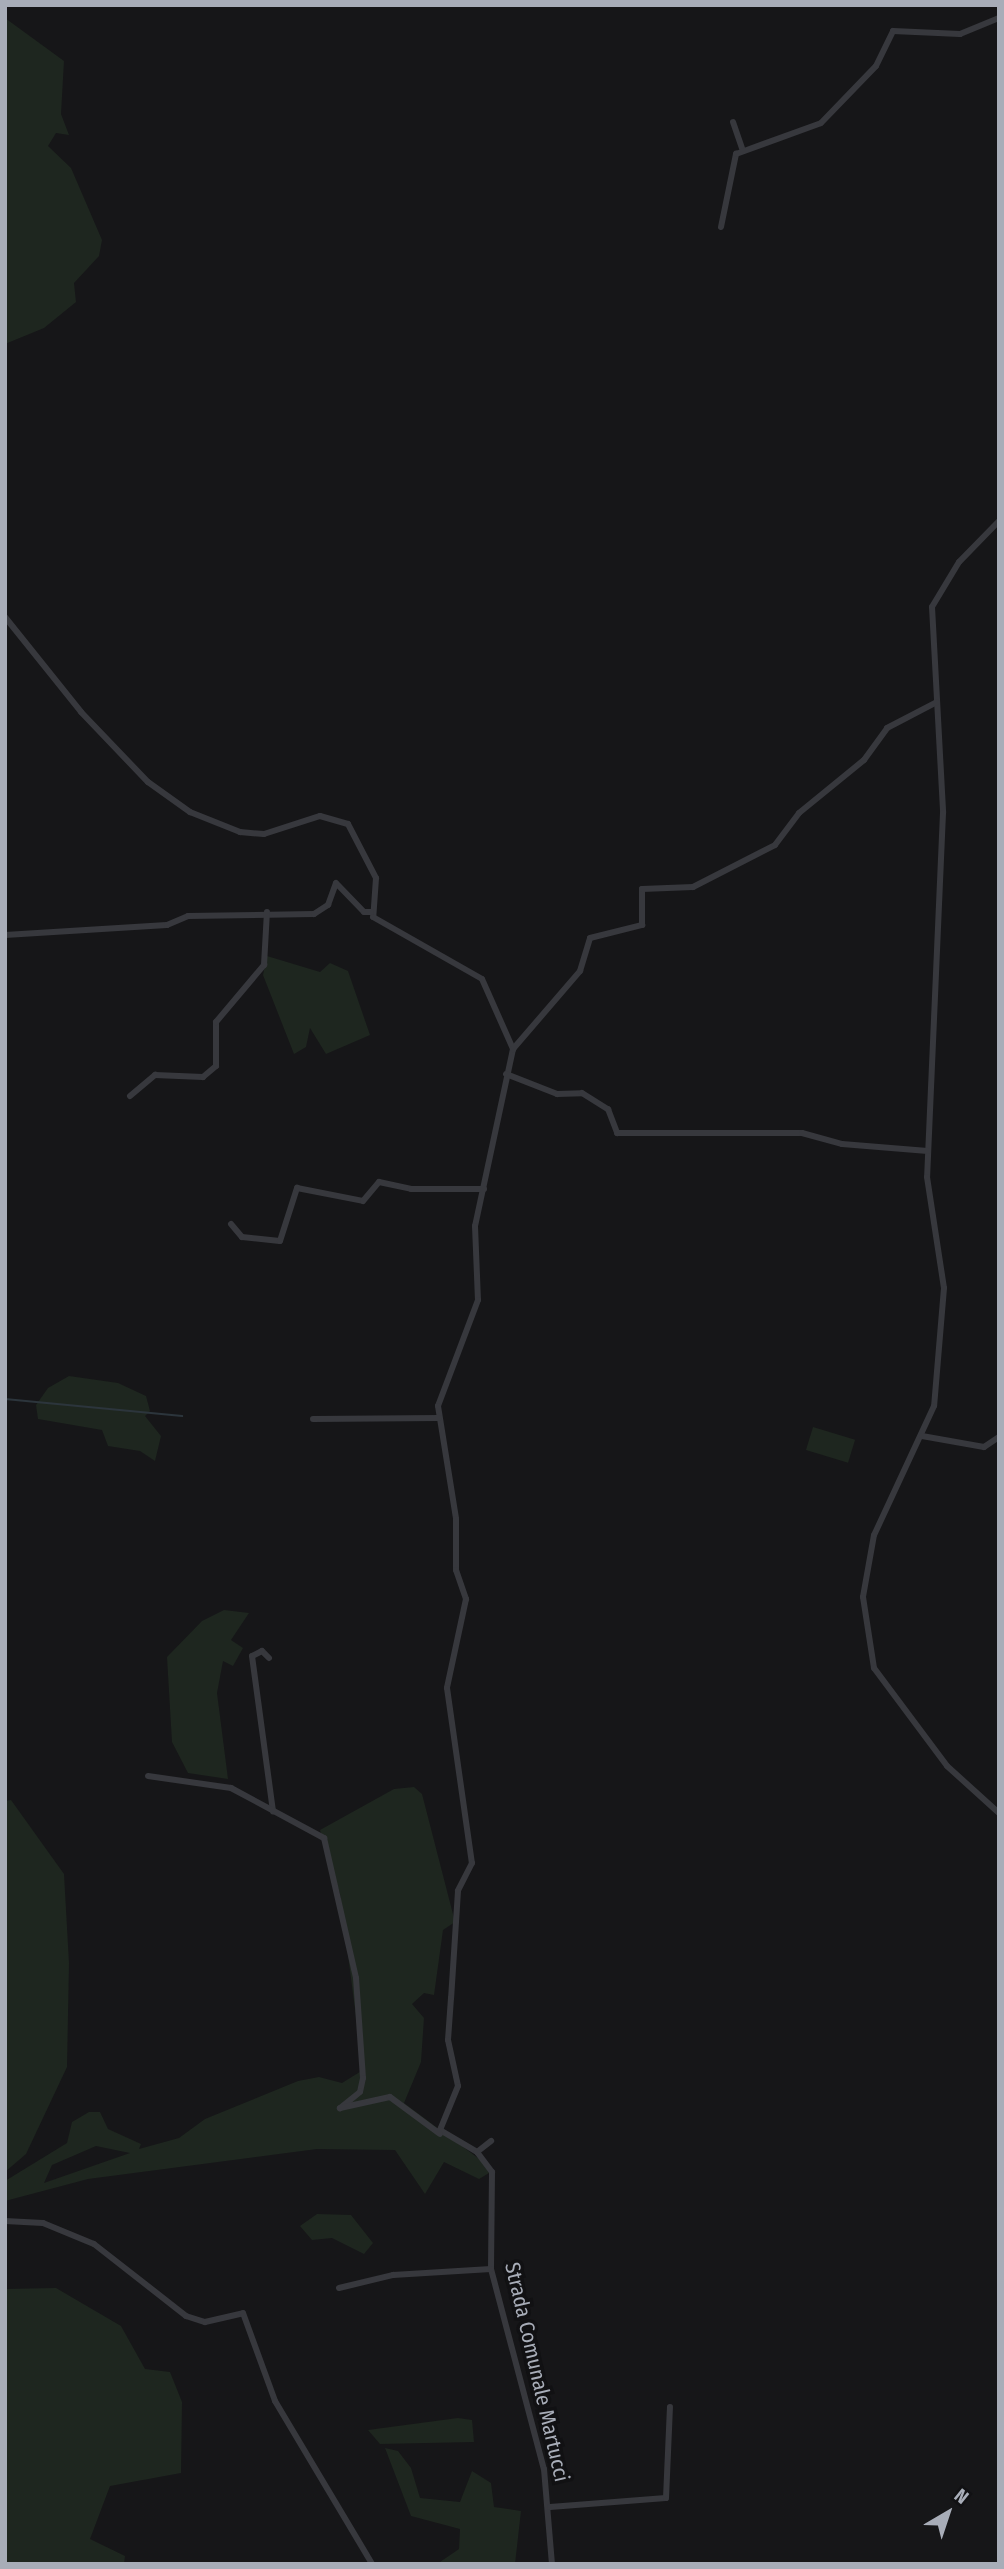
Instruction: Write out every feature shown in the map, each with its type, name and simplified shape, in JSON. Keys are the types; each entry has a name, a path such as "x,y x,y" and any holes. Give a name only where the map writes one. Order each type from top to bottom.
{"street":[{"path":"721,228 733,161 742,148 784,141 821,123 876,66 893,31 960,33 999,18"},
{"path":"733,122 742,148"},
{"path":"999,521 935,596 943,813 928,1151 944,1288 933,1406 922,1436 871,1545 863,1597 869,1654 947,1766 999,1813"},
{"path":"5,617 80,712 148,782 190,813 240,832 264,834 320,816 348,824 376,878 371,912"},
{"path":"441,2135 458,2086 448,2040 458,1891 472,1863 447,1688 466,1599 456,1570 456,1519 439,1418 478,1300 472,1249 513,1049 580,971 590,938 642,925 642,889 693,887 775,845 799,813 864,760 887,728 937,702"},
{"path":"5,935 267,912 321,912 336,883 364,912 371,912 482,979 513,1049"},
{"path":"130,1096 155,1075 203,1077 216,1066 216,1021 261,973 267,912"},
{"path":"506,1074 557,1094 582,1093 608,1109 617,1133 803,1133 842,1144 928,1151"},
{"path":"231,1224 242,1237 280,1241 297,1188 363,1201 379,1182 411,1189 484,1189"},
{"path":"313,1419 439,1418"},
{"path":"922,1436 984,1447 999,1437"},
{"path":"269,1658 262,1651 252,1656 273,1812"},
{"path":"148,1776 213,1782 317,1833 330,1855 356,1978 363,2078 360,2092 340,2108 390,2097 441,2135 477,2152 491,2141"},
{"name":"Strada Comunale Martucci","path":"477,2152 492,2169 496,2194 491,2269 550,2507 552,2564"},
{"path":"5,2221 43,2223 94,2244 186,2316 205,2322 243,2313 279,2410 373,2564"},
{"path":"339,2288 393,2274 491,2269"},
{"path":"550,2507 666,2498 670,2407"}],"shaded area":[{"path":"5,18 64,61 61,114 69,135 56,133 48,146 71,168 102,240 99,256 74,283 76,302 44,328 5,344"},
{"path":"267,956 320,972 330,963 348,971 370,1035 326,1054 310,1028 306,1047 294,1054 263,975"},
{"path":"69,1376 118,1383 146,1396 150,1411 145,1416 161,1436 155,1461 140,1451 108,1446 102,1430 38,1419 36,1405 48,1388"},
{"path":"813,1427 855,1440 848,1463 806,1450"},
{"path":"224,1610 249,1613 231,1640 243,1648 233,1666 223,1661 217,1693 228,1779 188,1773 172,1742 167,1657 202,1621"},
{"path":"414,1787 422,1794 455,1922 443,1930 434,1995 424,1993 412,2004 424,2018 421,2062 404,2103 494,2170 479,2179 444,2162 425,2194 395,2150 317,2149 88,2179 5,2201 5,2181 67,2143 72,2122 89,2112 100,2112 108,2129 141,2144 139,2149 179,2138 205,2119 298,2081 319,2077 342,2083 363,2070 340,1894 320,1830 394,1789","holes":["96,2146 130,2153 44,2183 52,2165"]},
{"path":"11,1800 64,1874 69,1963 67,2067 26,2154 5,2172 5,1801"},
{"path":"317,2214 351,2215 373,2243 364,2254 332,2238 312,2240 300,2226"},
{"path":"56,2288 121,2326 145,2369 170,2372 182,2402 181,2473 110,2486 90,2539 125,2556 124,2564 5,2564 5,2289"},
{"path":"458,2418 472,2420 474,2442 380,2444 368,2430"},
{"path":"385,2448 398,2451 411,2468 420,2498 460,2502 472,2471 491,2483 494,2507 521,2511 515,2564 437,2564 459,2549 460,2529 411,2516"}],"waterway":[{"path":"5,1399 182,1416"}]}
